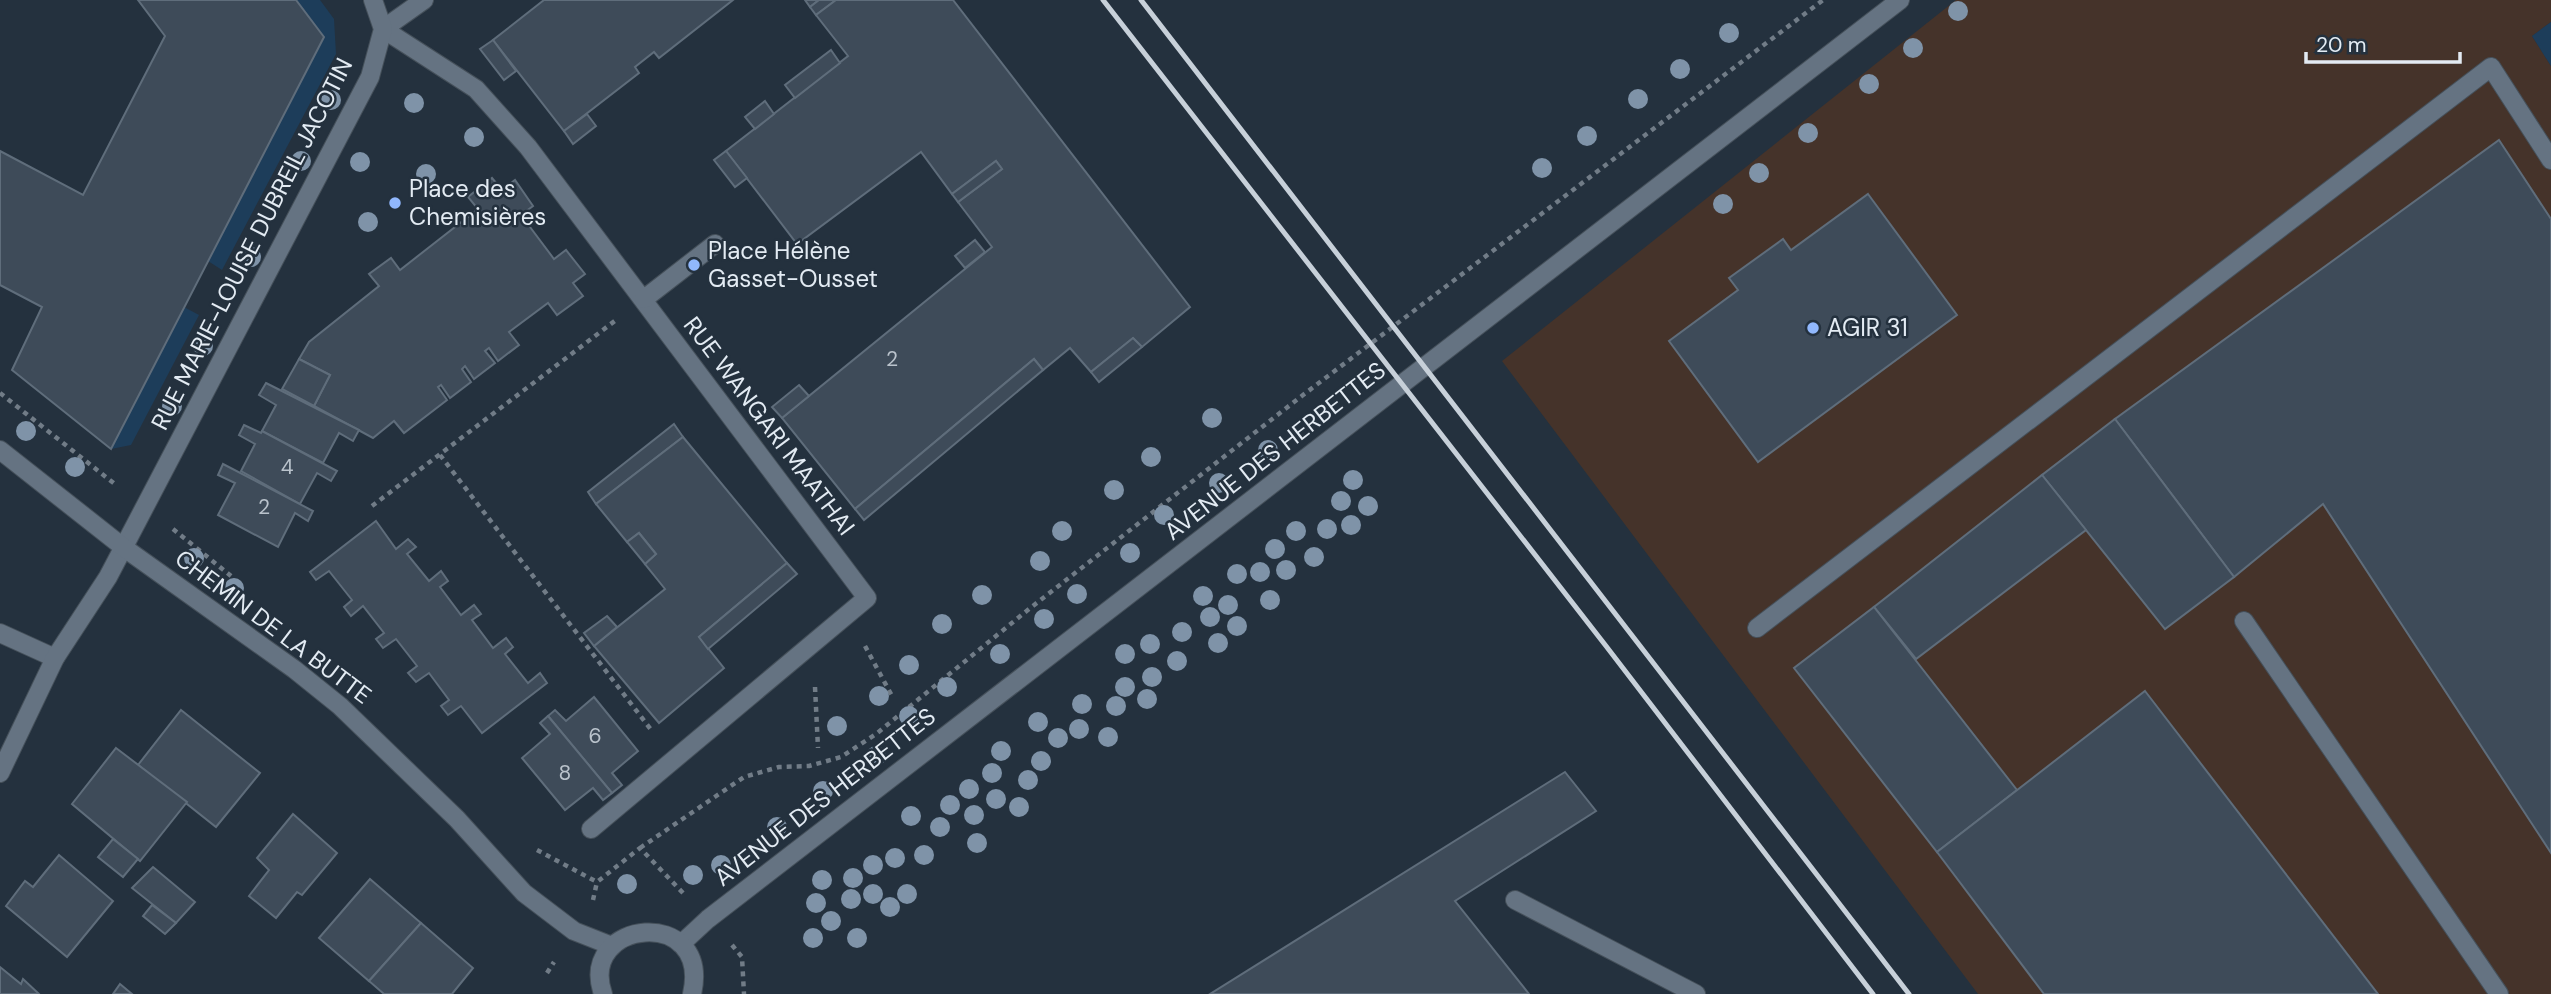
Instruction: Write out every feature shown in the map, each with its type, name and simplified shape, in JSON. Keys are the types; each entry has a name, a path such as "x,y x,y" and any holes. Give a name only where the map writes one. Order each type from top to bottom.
{"street":[{"path":"373,0 383,29 424,0"},
{"name":"AVENUE DES HERBETTES","path":"681,944 708,919 1900,0"},
{"name":"RUE WANGARI MAATHAI","path":"383,29 476,89 528,147 867,598 591,829"},
{"name":"RUE MARIE-LOUISE DUBREIL JACOTIN","path":"123,547 346,125 370,77 383,29"},
{"path":"1757,628 2491,66 2551,160"},
{"path":"644,299 715,244"},
{"name":"CHEMIN DE LA BUTTE","path":"0,450 123,547 294,669 360,722 457,819 524,893 574,931 612,946"},
{"path":"0,773 55,658 73,635 123,547"},
{"path":"2244,621 2499,994"},
{"path":"0,633 55,658"},
{"path":"1515,900 1696,994"},
{"path":"603,994 600,973 612,946 641,931 667,934 681,944 691,958 696,978 692,994"}],"path":[{"name":"AVENUE DES HERBETTES","path":"640,848 744,777 779,767 809,766 841,757 876,734 1029,609 1303,395 1823,0"},
{"path":"372,506 644,299"},
{"path":"0,393 143,506"},
{"path":"440,455 673,760"},
{"path":"848,615 892,696"},
{"path":"813,645 818,748"},
{"path":"592,905 597,882"},
{"path":"729,942 743,957 744,994"}],"shaded area":[{"path":"296,0 320,0 334,19 336,54 222,270 208,261 324,37"},
{"path":"1956,0 2551,0 2551,22 2532,36 2551,66 2551,994 1978,994 1502,361"},
{"path":"2551,22 2551,66 2532,36"},
{"path":"184,307 199,315 131,445 111,449"}],"building":[{"path":"138,0 296,0 324,37 111,449 12,370 42,307 0,285 0,151 83,195 165,36"},
{"path":"544,0 733,0 659,58 654,52 635,67 639,73 564,131 493,40"},
{"path":"805,0 819,0 810,7"},
{"path":"819,0 836,0 816,15 810,7"},
{"path":"836,0 953,0 1190,307 1142,347 1133,338 1091,372 1070,348 1043,370 1034,359 855,509 782,418 992,247 958,202 1002,169 996,161 952,194 921,152 797,244 726,151 848,56 816,15"},
{"path":"493,40 516,71 504,80 480,49"},
{"path":"831,50 840,63 795,98 785,85"},
{"path":"765,101 774,114 755,129 745,117"},
{"path":"587,114 596,126 573,144 564,131"},
{"path":"2499,140 2551,219 2551,853 2323,504 2234,577 2115,419"},
{"path":"726,151 747,178 735,187 714,160"},
{"path":"996,161 1002,169 958,202 952,194"},
{"path":"492,178 502,190 515,180 533,206 521,215 554,259 566,250 585,274 573,283 583,296 557,315 548,303 509,332 519,345 498,361 489,348 485,351 495,363 474,379 465,366 462,369 471,382 450,398 441,385 438,387 447,400 404,433 394,421 373,438 314,406 330,375 299,359 309,342 379,286 369,274 391,258 400,270 478,209 468,197"},
{"name":"AGIR 31","path":"1868,194 1957,315 1758,462 1669,341 1738,290 1729,278 1783,239 1791,250"},
{"path":"975,240 985,252 965,268 955,256"},
{"path":"1133,338 1142,347 1099,382 1091,372"},
{"path":"299,359 330,375 314,406 282,389"},
{"path":"1034,359 1043,370 864,520 855,509"},
{"path":"266,383 359,430 353,441 339,433 323,463 262,431 276,405 259,395"},
{"path":"799,385 809,396 782,418 772,407"},
{"path":"2115,419 2234,577 2165,629 2042,475"},
{"path":"674,424 683,437 596,504 588,492"},
{"path":"244,425 261,433 262,431 337,471 331,481 317,473 300,504 241,471 255,444 239,435"},
{"path":"683,437 787,563 699,637 724,668 659,723 594,646 665,589 645,564 656,554 639,533 627,542 596,504"},
{"path":"223,464 313,511 308,521 295,513 278,547 218,515 235,483 218,475"},
{"path":"2042,475 2086,530 1916,659 1874,607"},
{"path":"376,521 396,549 408,539 416,547 407,554 429,581 441,571 448,581 440,587 461,615 474,605 481,614 472,620 493,648 506,638 513,647 505,654 528,683 540,673 547,683 482,733 461,706 448,715 441,706 449,700 429,673 416,682 408,673 417,666 396,639 383,648 376,639 384,633 363,606 351,616 344,607 352,600 329,571 316,580 310,572"},
{"path":"639,533 656,554 645,564 627,542"},
{"path":"787,563 797,574 708,649 699,637"},
{"path":"1874,607 2017,790 1937,852 1794,668"},
{"path":"607,616 617,627 594,646 584,633"},
{"path":"2145,691 2378,994 2044,994 1937,852"},
{"path":"594,697 638,751 612,773 622,785 612,793 548,716 555,710 566,721"},
{"path":"181,710 260,773 216,827 138,765"},
{"path":"548,716 612,793 603,800 593,788 565,810 522,758 550,734 540,723"},
{"path":"116,748 187,802 140,861 72,804"},
{"path":"1565,772 1596,811 1455,901 1529,994 1210,994"},
{"path":"293,814 337,853 302,895 297,892 276,918 249,896 269,870 257,858"},
{"path":"113,839 138,859 123,877 98,857"},
{"path":"59,855 113,901 67,957 6,906 25,881 33,887"},
{"path":"153,867 195,902 176,923 132,888"},
{"path":"370,879 421,923 369,981 319,938"},
{"path":"152,905 176,923 165,934 143,916"},
{"path":"421,923 473,968 452,994 384,994 369,981"},
{"path":"0,967 21,984 23,979 39,994 0,994"},
{"path":"120,984 132,994 113,994"}],"railway":[{"path":"1103,0 1873,994"},
{"path":"1141,0 1909,994"}],"place":[{"name":"Place des Chemisières","path":"395,203"},
{"name":"Place Hélène Gasset-Ousset","path":"694,265"},
{"name":"AGIR 31","path":"1813,328"}]}
